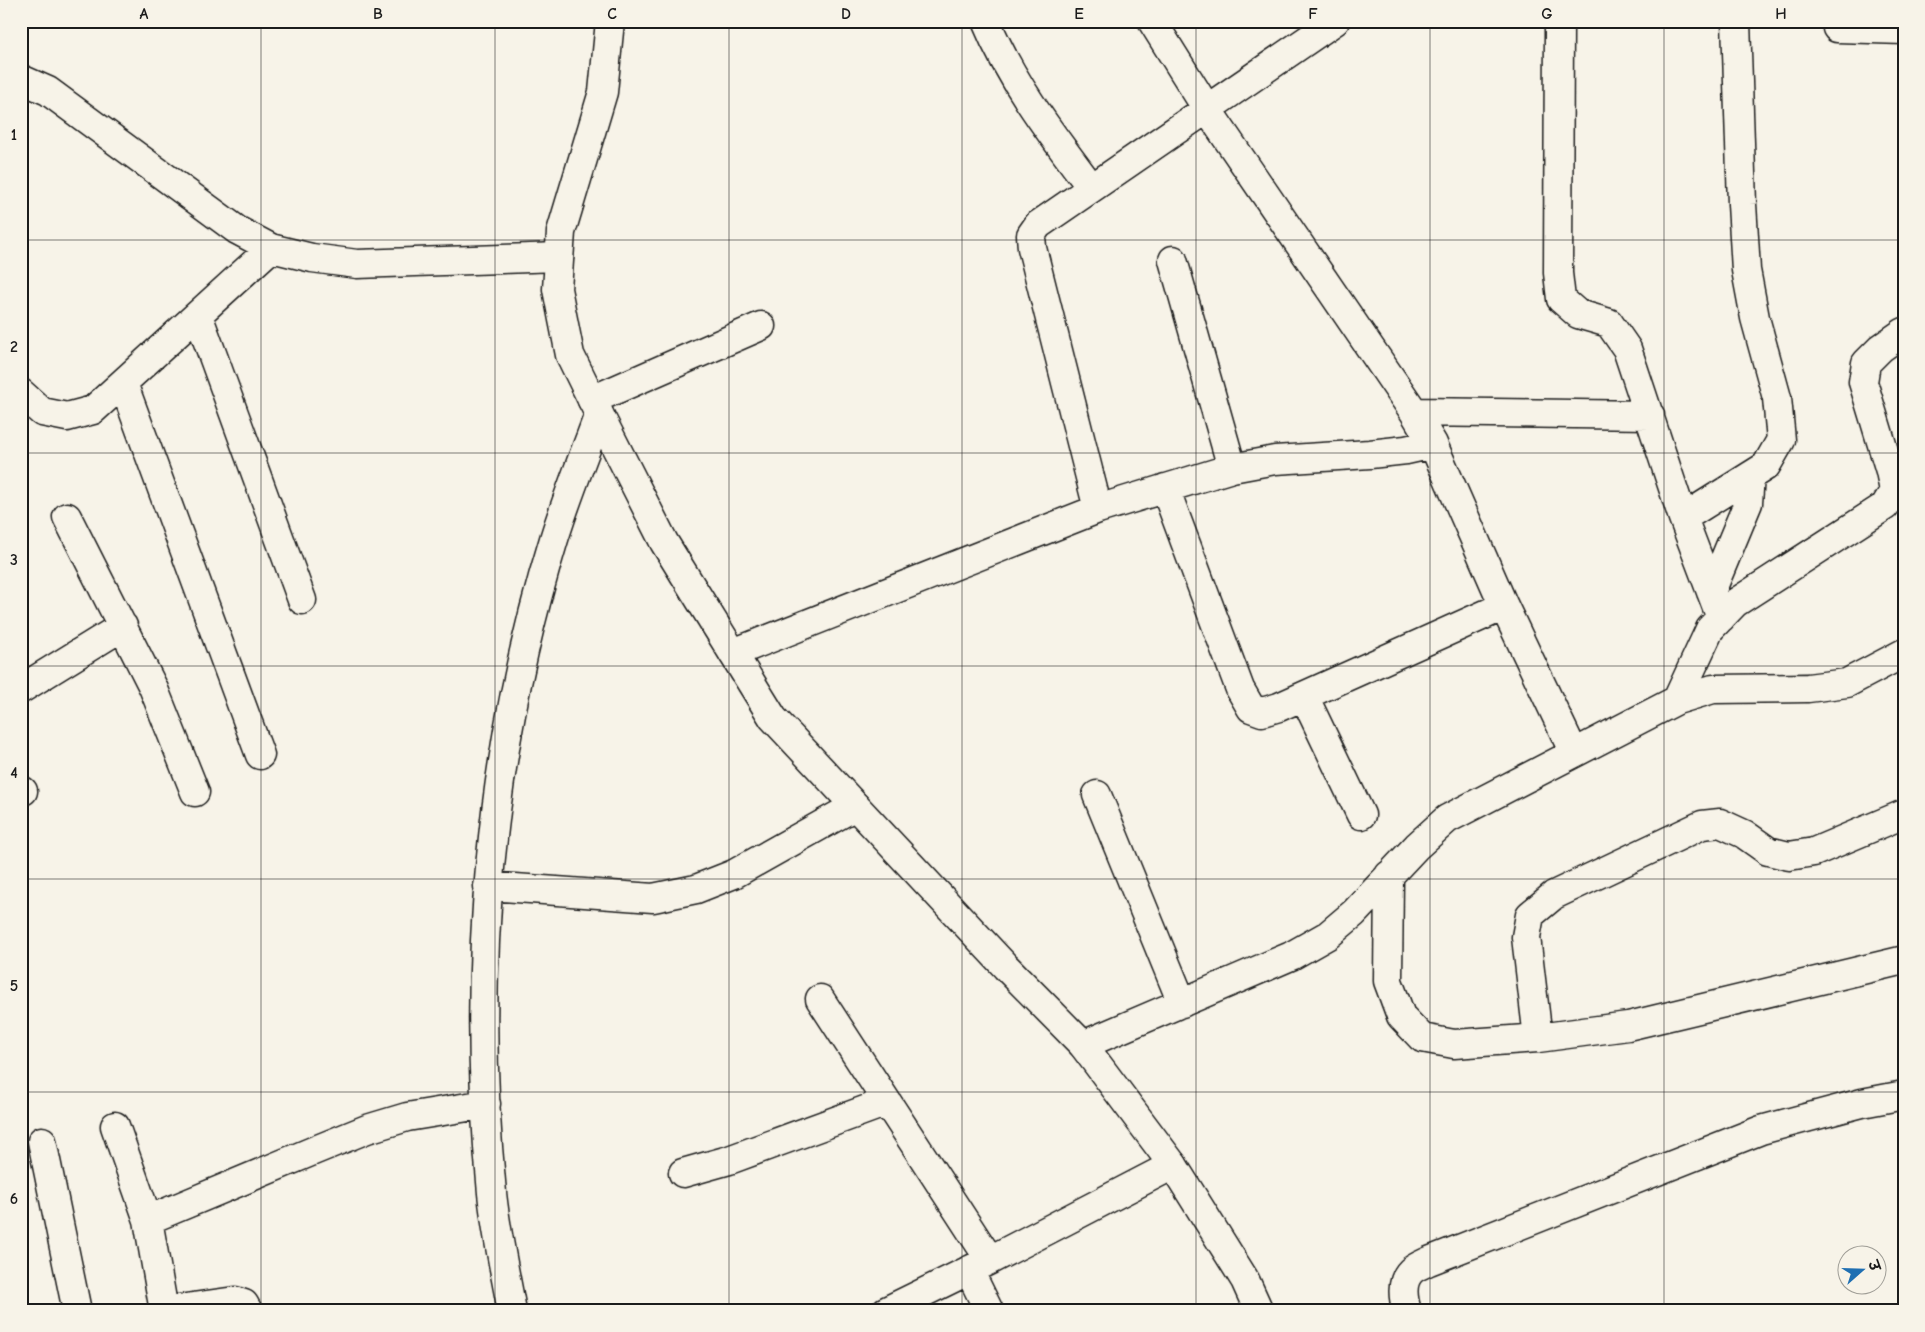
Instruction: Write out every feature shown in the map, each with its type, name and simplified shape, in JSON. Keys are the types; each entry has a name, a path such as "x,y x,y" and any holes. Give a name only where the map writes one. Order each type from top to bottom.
{"street":[{"path":"610,21 603,92 561,232 557,289 570,355 596,407 664,542 773,718 1006,967 1083,1045 1173,1165 1245,1280 1259,1311"},
{"path":"986,21 992,36 1036,115 1091,188"},
{"path":"1152,21 1207,109 1414,412 1433,444 1504,606 1574,753"},
{"path":"1559,21 1558,273 1561,299 1578,314 1609,323 1627,349 1683,518 1711,592 1716,623 1713,689"},
{"path":"1683,518 1766,466 1781,440 1777,398 1755,318 1746,270 1736,21"},
{"path":"1098,509 1032,248 1031,235 1038,225 1334,22"},
{"path":"1837,28 1904,30"},
{"path":"21,79 48,91 237,230 271,248 312,258 356,264 559,257"},
{"path":"21,393 42,412 67,417 93,410 271,248"},
{"path":"1173,260 1232,468"},
{"path":"198,315 302,600"},
{"path":"512,1311 493,1195 486,1104 483,1062 484,939 497,797 520,666 554,538 596,407 761,326"},
{"path":"1678,700 1716,623 1735,603 1885,506 1894,491 1890,471 1863,382 1866,363 1881,348 1904,332"},
{"path":"123,383 260,755"},
{"path":"1414,412 1650,415"},
{"path":"734,653 1098,509 1165,488 1232,468 1275,460 1370,454 1406,450 1433,444"},
{"path":"1711,592 1748,503 1750,476"},
{"path":"1165,488 1240,689 1250,708 1262,712 1304,696 1504,606"},
{"path":"67,518 153,687 195,792"},
{"path":"21,689 123,626"},
{"path":"1083,1045 1291,956 1328,935 1354,913 1417,846 1447,819 1678,700 1713,689 1808,688 1847,683 1904,652"},
{"path":"1304,696 1361,815"},
{"path":"1097,795 1182,1003"},
{"path":"488,886 652,898 696,889 734,874 855,806"},
{"path":"1538,1038 1526,937 1530,915 1554,895 1702,825 1720,823 1744,834 1768,850 1789,856 1814,852 1904,814"},
{"path":"1389,875 1388,981 1401,1016 1422,1038 1454,1044 1538,1038 1628,1026 1904,960"},
{"path":"820,999 888,1102 980,1265 989,1311"},
{"path":"1407,1311 1404,1302 1403,1285 1410,1272 1428,1261 1761,1130 1862,1103 1904,1095"},
{"path":"683,1174 729,1160 888,1102"},
{"path":"148,1220 312,1151 368,1130 407,1117 486,1104"},
{"path":"115,1126 148,1220 164,1311 235,1301 244,1304 248,1311"},
{"path":"42,1141 77,1311"},
{"path":"886,1311 980,1265 1173,1165"}]}
